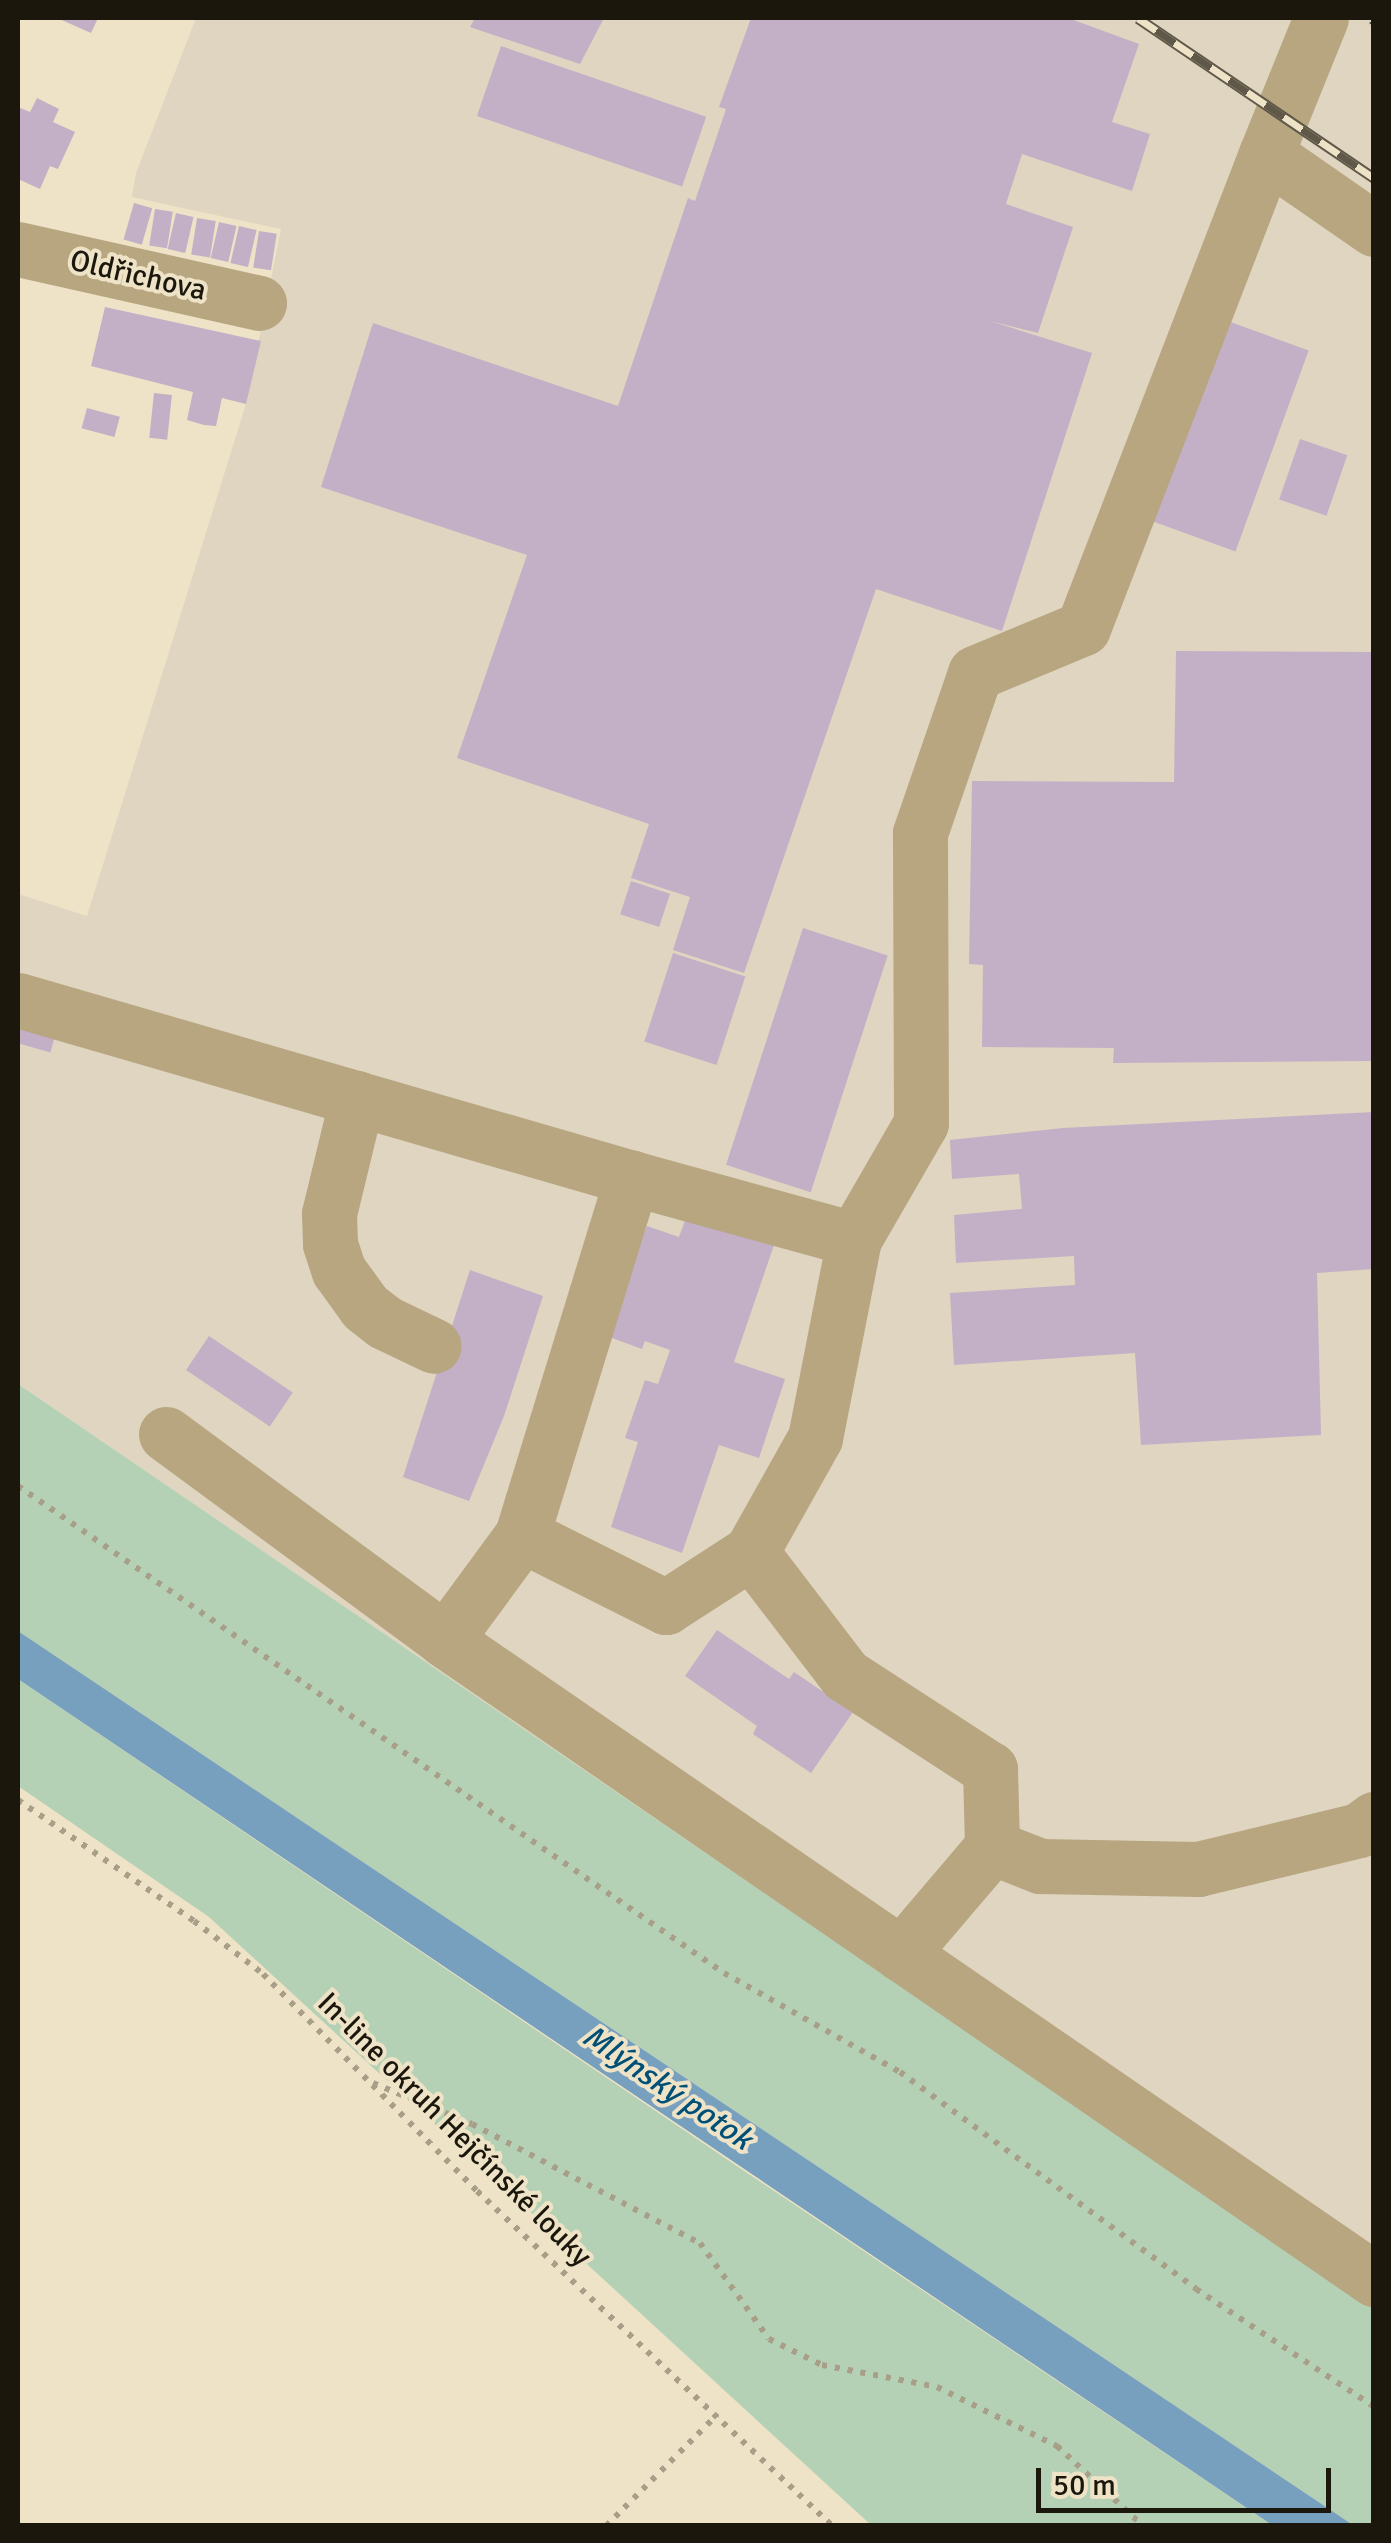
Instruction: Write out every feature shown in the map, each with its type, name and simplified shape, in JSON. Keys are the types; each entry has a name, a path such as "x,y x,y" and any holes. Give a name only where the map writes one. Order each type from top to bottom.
{"street":[{"path":"522,1535 666,1607 750,1552 816,1438 854,1239 921,1123 920,832 976,673 1083,628 1321,18"},
{"path":"1266,154 1374,228"},
{"name":"Oldřichova","path":"18,249 258,303"},
{"path":"18,1000 854,1239"},
{"path":"357,1098 329,1214 330,1244 339,1271 365,1306 384,1322 434,1346"},
{"path":"445,1640 522,1535 632,1178"},
{"path":"166,1434 445,1640 1374,2279"},
{"path":"750,1552 845,1675 990,1770 992,1847 902,1954"},
{"path":"992,1847 1040,1866 1198,1870 1359,1830 1374,1819"}],"path":[{"path":"18,1486 724,1973 900,2072 1196,2289 1374,2407"},
{"name":"In-line okruh Hejčínské louky","path":"18,1800 194,1921 263,1974 477,2190 833,2526"},
{"path":"367,2080 472,2124 700,2244 769,2339 822,2364 936,2388 1056,2446 1143,2526"},
{"path":"606,2526 716,2416"}],"shaded area":[{"path":"196,18 1373,18 1373,2308 18,1384 18,894 87,916 246,404 281,229 132,197 136,173"}],"green space":[{"path":"18,1384 1373,2308 1373,2525 1353,2525 18,1631"},
{"path":"18,1679 1272,2525 871,2525 209,1917 18,1786"}],"water":[{"name":"Mlýnský potok","path":"18,1631 1353,2525 1272,2525 18,1679"}],"building":[{"path":"57,18 98,18 91,33"},
{"path":"475,18 604,18 580,64 470,27"},
{"path":"751,18 1068,18 1139,44 1112,122 1150,134 1132,191 1022,154 1006,204 1073,227 1038,333 990,321 1092,353 1002,631 876,589 744,973 673,950 690,897 631,878 649,824 457,758 527,555 321,487 373,323 618,406 688,198 695,201 726,109 719,107"},
{"path":"501,46 706,117 682,187 477,116"},
{"path":"37,98 59,109 53,122 75,132 58,169 50,166 40,189 18,179 18,107 30,112"},
{"path":"134,203 152,208 142,245 124,240"},
{"path":"155,209 173,212 167,248 149,246"},
{"path":"176,213 194,217 185,253 168,249"},
{"path":"197,218 216,221 210,258 191,255"},
{"path":"219,222 237,226 228,262 211,258"},
{"path":"239,226 257,230 248,267 230,263"},
{"path":"259,231 277,234 271,270 253,268"},
{"path":"105,307 261,341 246,404 222,398 216,426 204,425 187,420 193,392 91,366"},
{"path":"1225,320 1309,350 1235,552 1152,521"},
{"path":"154,393 172,395 167,440 149,438"},
{"path":"87,408 120,417 114,437 82,428"},
{"path":"1300,439 1347,455 1326,516 1279,500"},
{"path":"1176,651 1372,652 1371,1061 1113,1063 1114,1048 982,1047 983,965 969,964 972,781 1174,782"},
{"path":"631,881 670,894 659,927 620,914"},
{"path":"803,928 888,956 811,1192 726,1165"},
{"path":"673,953 745,976 717,1065 644,1041"},
{"path":"20,1024 56,1034 50,1052 18,1043"},
{"path":"1374,1112 1374,1269 1317,1273 1321,1435 1141,1445 1135,1353 954,1365 950,1293 1075,1285 1074,1256 956,1263 954,1215 1022,1209 1019,1174 952,1179 950,1140 1063,1128"},
{"path":"687,1215 774,1245 734,1362 785,1379 759,1458 719,1445 682,1553 611,1527 638,1442 625,1438 645,1380 658,1384 670,1350 645,1341 642,1349 601,1334 647,1226 679,1237"},
{"path":"470,1270 543,1296 504,1416 469,1501 403,1477"},
{"path":"209,1336 293,1392 270,1426 186,1370"},
{"path":"717,1630 789,1679 794,1672 853,1712 811,1773 753,1734 757,1726 685,1676"}],"railway":[{"path":"1138,18 1374,178"}]}
